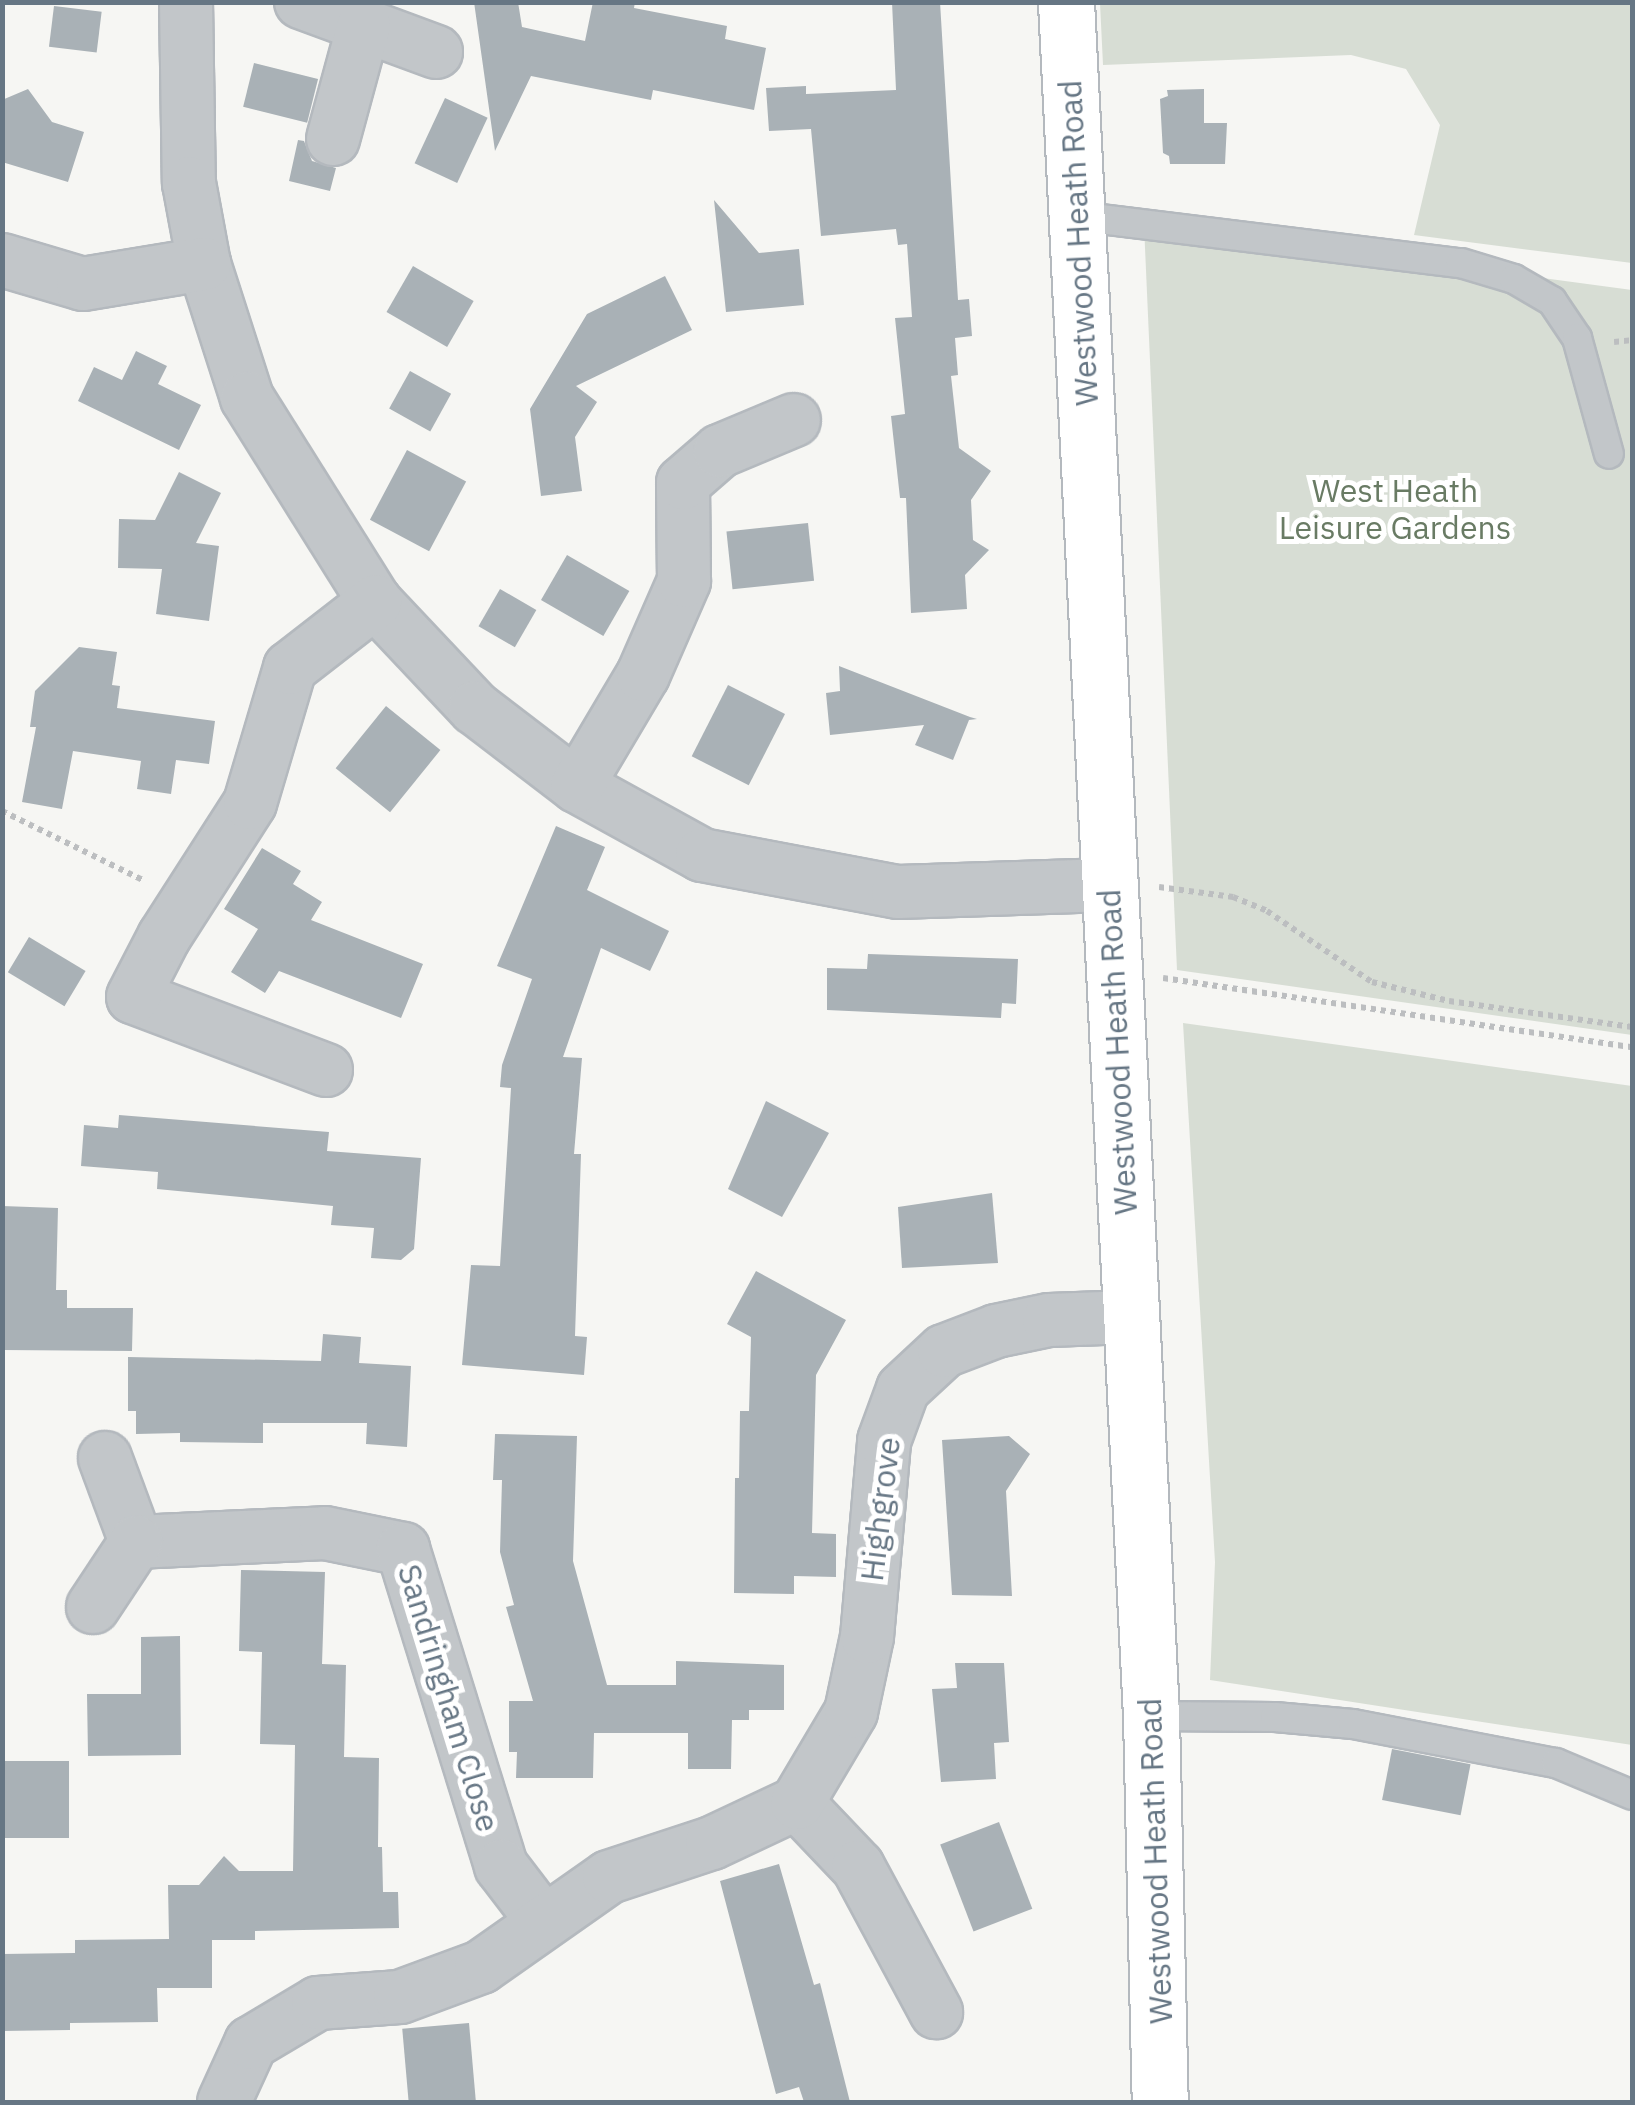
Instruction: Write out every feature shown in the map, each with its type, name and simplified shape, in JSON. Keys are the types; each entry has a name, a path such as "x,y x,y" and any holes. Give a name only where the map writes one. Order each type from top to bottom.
{"street":[{"path":"186,2 189,183 204,264 248,398 374,602 475,708 577,786 702,855 898,892 1130,886"},
{"path":"301,2 436,52"},
{"name":"Westwood Heath Road","path":"1066,2 1076,216 1130,886 1112,973 1151,1716 1160,2102"},
{"path":"333,139 364,25"},
{"path":"2,260 83,284 204,264"},
{"path":"577,786 644,675 684,581 683,483 720,451 794,420"},
{"path":"326,1070 132,997 250,803 290,668 374,602"},
{"name":"Highgrove","path":"797,1803 851,1712 867,1637 884,1441 903,1389 944,1350 996,1330 1049,1320 1131,1317"},
{"path":"93,1607 136,1542 105,1458"},
{"name":"Sandringham Close","path":"136,1542 326,1532 403,1549 501,1866 542,1921"},
{"path":"224,2102 250,2043 318,2003 400,1997 481,1967 609,1877 712,1843 797,1803 858,1867 936,2012"}],"lane":[{"path":"1076,216 1462,263 1514,279 1552,301 1577,338 1609,454"},
{"path":"1151,1716 1275,1718 1392,1731 1556,1763 1632,1795"}],"path":[{"path":"2,812 188,901"},
{"path":"1130,886 1233,898 1268,911 1372,982 1449,1001 1632,1028"},
{"path":"1112,973 1632,1047"}],"green space":[{"path":"1100,3 1632,3 1632,263 1414,235 1440,125 1406,69 1351,55 1103,65"},
{"name":"West Heath Leisure Gardens","path":"1144,225 1632,290 1632,1035 1177,970"},
{"path":"1183,1023 1632,1086 1632,1745 1210,1680 1215,1562"}],"building":[{"path":"474,2 518,2 522,27 585,41 593,2 635,2 634,8 727,26 725,39 766,48 754,110 653,90 651,100 531,76 495,151"},
{"path":"892,2 940,2 958,300 969,299 972,336 955,338 958,375 951,376 959,448 991,471 971,500 973,540 989,550 965,575 967,609 911,613 906,498 900,498 891,416 905,414 895,318 912,317 907,244 898,245 896,229 821,236 811,129 769,131 766,88 806,86 806,94 896,90"},
{"path":"54,6 102,12 97,53 49,47"},
{"path":"254,63 318,79 307,123 243,107"},
{"path":"28,89 52,122 84,132 68,182 2,162 2,100"},
{"path":"1204,89 1204,123 1227,123 1225,164 1170,164 1169,156 1163,153 1160,99 1168,96 1167,90"},
{"path":"445,98 488,118 457,183 415,163"},
{"path":"298,140 304,141 312,161 336,168 330,191 289,181"},
{"path":"714,200 759,253 799,249 804,305 726,312"},
{"path":"413,266 474,301 447,347 386,312"},
{"path":"665,276 692,330 576,386 597,402 575,437 582,491 541,496 530,409 587,314"},
{"path":"136,351 167,366 158,384 201,405 179,450 78,401 94,367 122,380"},
{"path":"410,371 451,394 430,431 389,409"},
{"path":"407,450 466,481 429,551 370,520"},
{"path":"179,472 221,493 196,543 219,546 209,621 156,614 162,569 118,568 119,519 155,520"},
{"path":"808,523 814,581 733,589 726,532"},
{"path":"567,555 629,591 603,636 541,600"},
{"path":"500,589 536,610 515,647 478,626"},
{"path":"79,647 117,652 112,685 120,686 117,708 215,721 209,764 176,760 171,794 137,789 141,761 73,751 62,809 22,802 36,727 30,727 35,691"},
{"path":"839,666 977,719 969,720 953,760 915,745 924,725 830,735 826,693 840,691"},
{"path":"728,685 785,714 749,785 692,756"},
{"path":"386,706 440,750 390,812 336,768"},
{"path":"556,826 605,847 587,890 669,931 650,971 601,948 563,1057 582,1058 574,1154 581,1154 575,1336 587,1337 584,1375 462,1365 471,1265 500,1266 511,1088 500,1087 502,1065 532,979 497,966"},
{"path":"262,848 301,871 293,884 322,902 311,920 423,964 401,1018 279,971 265,993 231,972 258,929 224,909"},
{"path":"29,937 86,971 64,1006 8,972"},
{"path":"868,954 1018,959 1016,1004 1002,1003 1001,1018 827,1010 827,968 867,969"},
{"path":"766,1101 829,1133 782,1217 728,1189"},
{"path":"119,1115 329,1132 327,1151 421,1158 414,1249 401,1260 371,1258 374,1228 331,1225 333,1206 157,1189 158,1172 81,1166 84,1125 118,1128"},
{"path":"992,1193 998,1263 902,1268 898,1207"},
{"path":"2,1206 58,1208 56,1290 67,1290 67,1308 133,1308 132,1351 2,1350"},
{"path":"756,1271 846,1320 816,1375 812,1533 836,1534 836,1577 794,1576 794,1594 734,1593 735,1478 739,1478 740,1411 749,1411 751,1337 727,1324"},
{"path":"323,1334 361,1337 359,1363 411,1366 407,1447 366,1444 367,1423 263,1423 263,1443 180,1442 180,1433 136,1434 136,1411 128,1411 128,1357 321,1361"},
{"path":"495,1434 577,1436 573,1561 607,1685 676,1685 676,1661 784,1665 784,1710 749,1710 749,1720 732,1720 731,1769 688,1769 688,1733 594,1733 593,1778 516,1778 517,1752 509,1752 509,1701 533,1701 506,1607 514,1605 500,1552 502,1480 493,1480"},
{"path":"1009,1436 1030,1454 1006,1491 1012,1596 952,1595 942,1440"},
{"path":"241,1570 325,1572 322,1664 346,1665 344,1757 379,1758 378,1847 382,1847 383,1892 398,1892 399,1928 255,1931 255,1940 212,1940 212,1988 157,1988 158,2022 70,2023 70,2030 2,2031 2,1954 75,1953 75,1940 169,1939 168,1885 199,1885 224,1856 239,1871 293,1871 295,1745 260,1744 262,1652 239,1651"},
{"path":"180,1636 181,1755 88,1756 87,1694 141,1694 141,1637"},
{"path":"955,1663 1004,1663 1009,1742 994,1743 996,1779 941,1782 932,1689 957,1688"},
{"path":"1392,1749 1471,1764 1461,1815 1382,1800"},
{"path":"2,1761 69,1761 69,1838 2,1838"},
{"path":"999,1822 1032,1909 974,1931 940,1845"},
{"path":"779,1864 814,1985 820,1983 850,2102 804,2102 799,2087 776,2094 720,1881"},
{"path":"469,2023 476,2102 409,2102 402,2029"}]}
